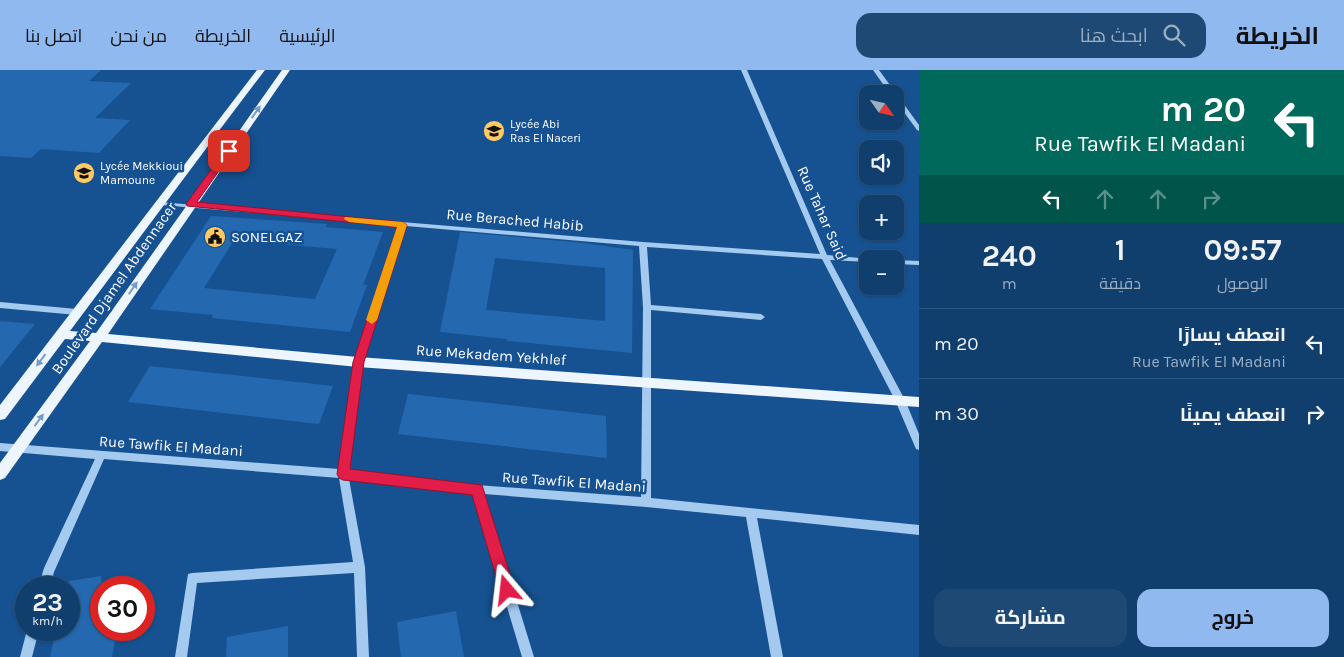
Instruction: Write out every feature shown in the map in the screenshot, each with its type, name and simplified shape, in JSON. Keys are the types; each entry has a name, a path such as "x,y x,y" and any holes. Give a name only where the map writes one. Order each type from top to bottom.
{"main road":[{"name":"Boulevard Djamel Abdennacer","path":"0,415 261,70"},
{"name":"Boulevard Djamel Abdennacer","path":"0,474 99,338 238,138 270,82 286,70"},
{"path":"250,83 270,82"},
{"path":"211,136 225,132 234,134 238,138"},
{"name":"Rue Mekadem Yekhlef","path":"61,334 358,362 919,402"}],"street":[{"name":"Rue Tahar Said","path":"744,70 825,258 900,400 919,446"},
{"path":"876,70 887,85"},
{"path":"904,109 919,129"},
{"name":"Rue Berached Habib","path":"161,203 191,204 403,225 859,260"},
{"path":"363,657 359,567 343,474 358,362 403,225"},
{"path":"643,244 647,308 648,383 646,502"},
{"path":"904,262 919,263"},
{"path":"0,305 77,312"},
{"path":"647,308 761,317"},
{"name":"Rue Tawfik El Madani","path":"0,447 343,474 477,490 646,502 751,515 919,530"},
{"path":"47,576 101,456"},
{"path":"477,490 528,657"},
{"path":"751,515 777,657"},
{"path":"180,657 192,578 359,567"},
{"path":"26,657 30,641"}],"building":[{"path":"0,70 101,70 89,81 131,83 95,118 130,120 99,153 41,149 31,158 0,156"},
{"path":"211,216 327,224 326,227 383,232 363,285 367,285 350,332 212,318 213,315 150,309","holes":["234,240 337,249 315,299 204,288"]},
{"path":"460,232 583,243 633,250 632,353 507,341 507,339 440,332","holes":["495,258 605,268 605,321 486,310"]},
{"path":"0,321 35,324 0,367"},
{"path":"150,366 333,386 319,424 128,402"},
{"path":"408,394 606,416 607,458 398,434"},
{"path":"90,578 90,641 115,641 112,657 50,657 54,641 80,641 80,579"},
{"path":"456,611 464,657 401,657 397,622"},
{"path":"288,626 288,657 226,657 227,637"}],"slow traffic":[{"path":"349,219 403,225 372,320"}],"place":[{"name":"Lycée Abi Ras El Naceri","path":"494,131"},
{"name":"Lycée Mekkioui Mamoune","path":"84,173"},
{"name":"SONELGAZ","path":"215,237"}],"route":[{"path":"229,151 191,204 403,225 358,362 343,474 477,490 507,590"}]}
